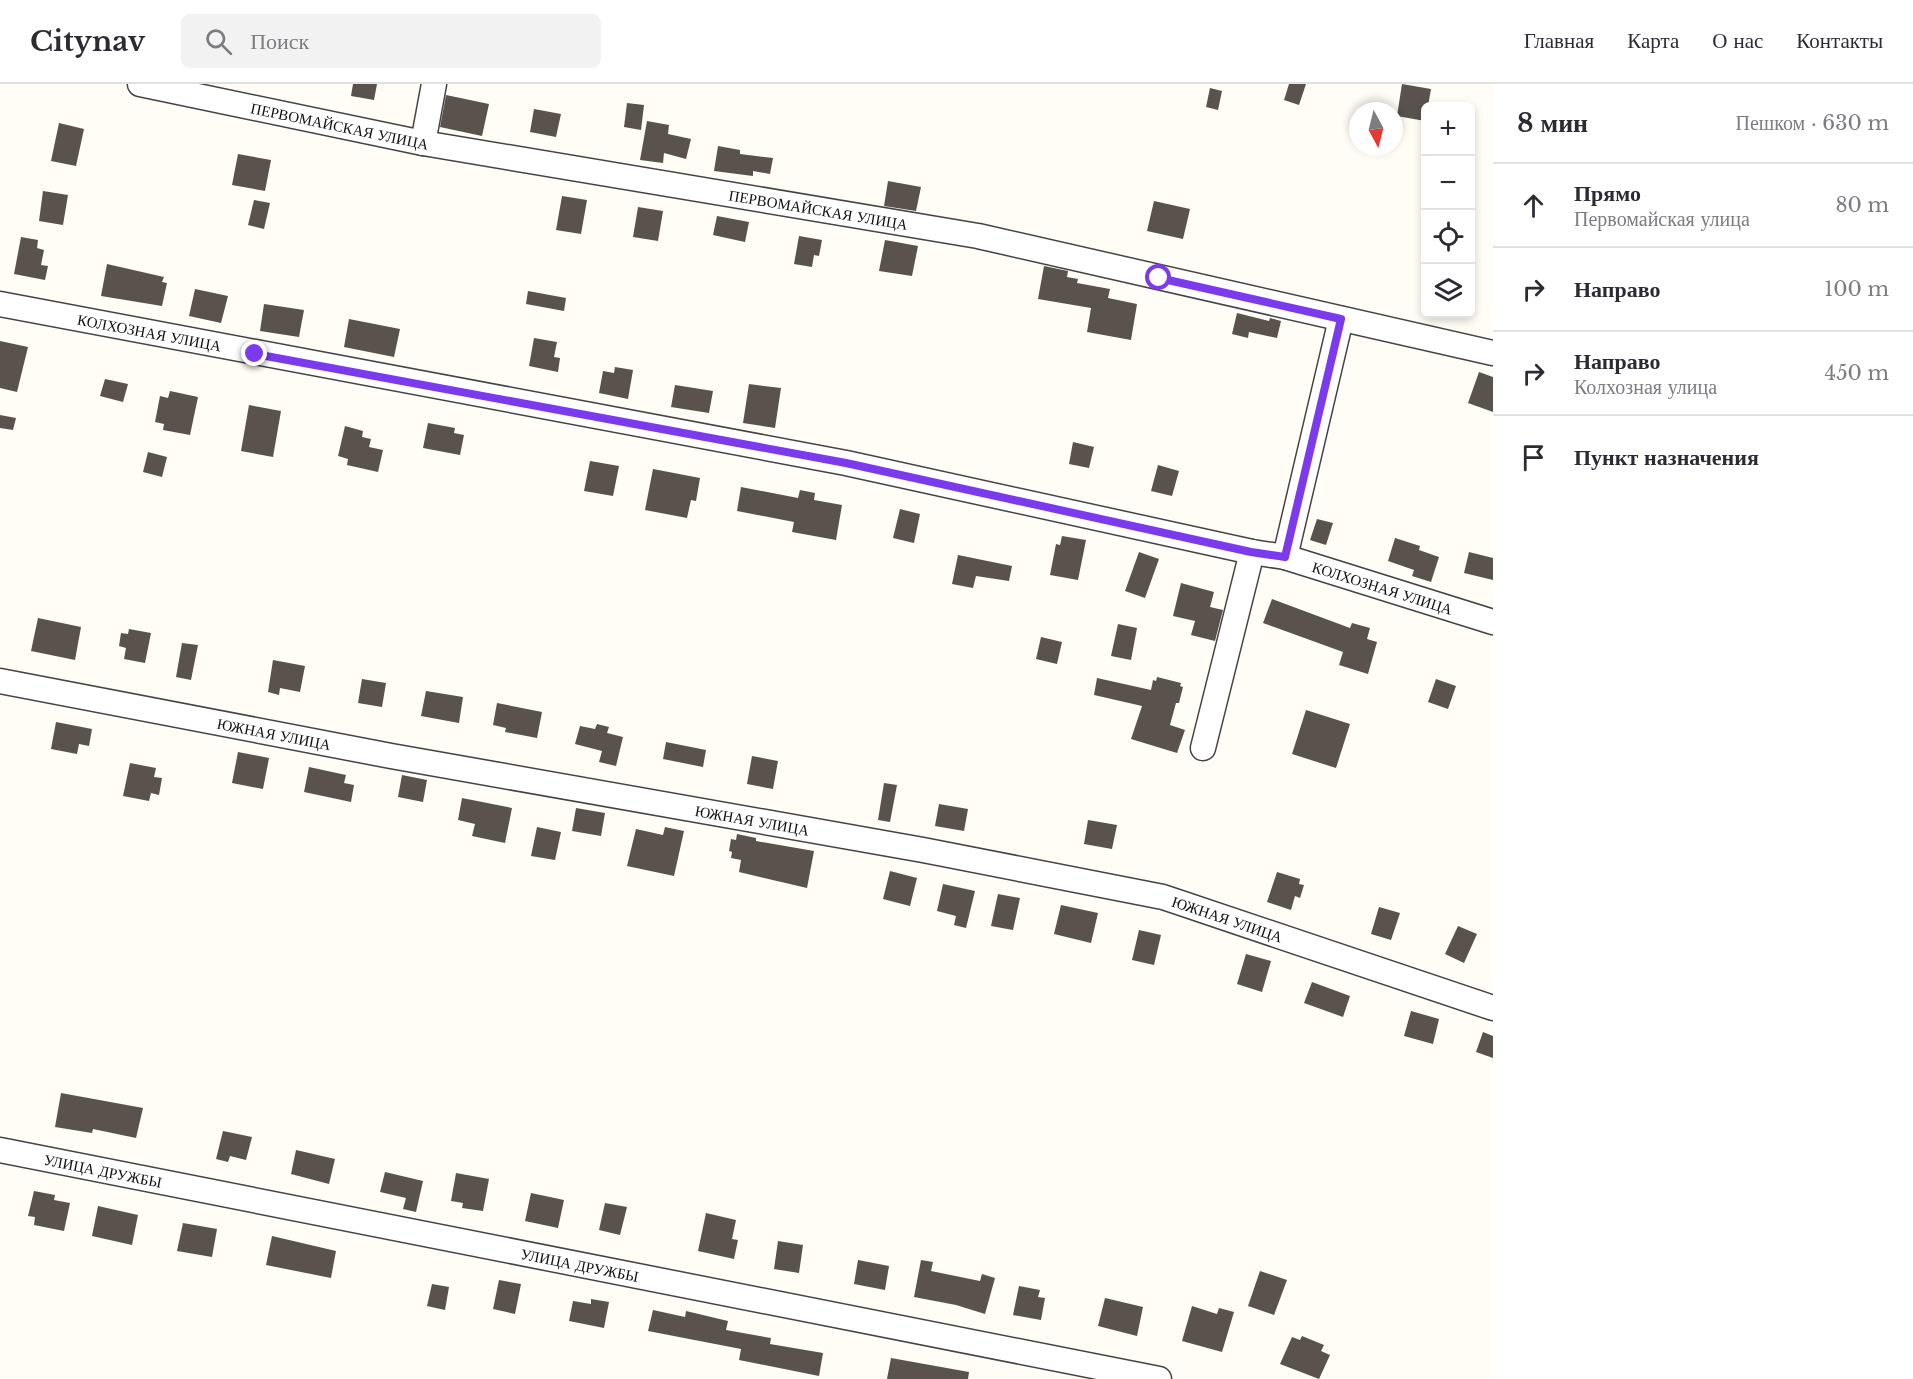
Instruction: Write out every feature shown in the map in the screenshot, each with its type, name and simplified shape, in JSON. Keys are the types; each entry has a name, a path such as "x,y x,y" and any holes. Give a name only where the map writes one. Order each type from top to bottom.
{"street":[{"name":"ПЕРВОМАЙСКАЯ УЛИЦА","path":"140,84 423,143 978,236 1493,353"},
{"path":"423,143 434,84"},
{"name":"КОЛХОЗНАЯ УЛИЦА","path":"0,304 846,463 1251,552 1285,557 1493,622"},
{"path":"1285,557 1341,319"},
{"path":"1203,748 1251,552"},
{"name":"ЮЖНАЯ УЛИЦА","path":"0,681 391,756 923,849 1163,897 1493,1008"},
{"name":"УЛИЦА ДРУЖБЫ","path":"0,1150 1159,1379"}],"building":[{"path":"353,84 377,84 374,100 351,96"},
{"path":"1289,84 1306,84 1299,105 1284,100"},
{"path":"1402,84 1431,89 1429,102 1421,102 1421,120 1403,117 1403,102 1399,102"},
{"path":"1210,88 1222,91 1218,110 1206,107"},
{"path":"446,95 489,104 482,136 440,127"},
{"path":"627,103 644,105 641,130 624,127"},
{"path":"534,109 561,114 556,137 530,132"},
{"path":"647,121 669,125 668,134 691,139 686,159 664,153 663,163 640,160"},
{"path":"59,123 84,129 76,166 51,161"},
{"path":"718,146 740,150 740,154 773,158 770,174 753,171 753,176 714,171"},
{"path":"238,154 271,160 265,191 232,185"},
{"path":"888,181 921,187 916,211 884,206"},
{"path":"43,191 68,195 63,225 39,221"},
{"path":"562,196 587,200 581,234 556,230"},
{"path":"254,200 270,203 264,229 248,225"},
{"path":"1154,201 1190,209 1183,239 1147,231"},
{"path":"638,207 663,211 658,241 633,237"},
{"path":"717,216 749,222 745,242 713,235"},
{"path":"799,236 822,240 819,256 814,255 812,267 794,264"},
{"path":"21,237 38,240 37,248 44,250 41,265 48,266 45,280 14,274"},
{"path":"885,240 918,246 912,276 879,271"},
{"path":"107,264 164,277 162,282 167,283 162,306 101,296"},
{"path":"1044,266 1068,271 1067,277 1078,279 1077,283 1110,289 1108,298 1137,304 1131,340 1087,332 1091,308 1038,299"},
{"path":"195,289 228,296 221,323 189,316"},
{"path":"528,291 566,298 564,311 526,304"},
{"path":"264,304 304,310 299,337 260,331"},
{"path":"1237,313 1269,321 1270,318 1281,321 1277,338 1249,332 1248,338 1232,334"},
{"path":"349,319 400,329 394,357 344,347"},
{"path":"534,338 557,342 554,357 560,358 558,372 529,366"},
{"path":"0,341 28,347 17,392 0,388"},
{"path":"615,367 633,370 628,399 599,393 603,371 614,373"},
{"path":"1479,372 1493,377 1493,412 1468,403"},
{"path":"105,379 128,384 123,402 100,396"},
{"path":"749,384 781,388 775,428 743,423"},
{"path":"675,385 713,391 709,413 671,407"},
{"path":"170,391 198,397 190,435 163,430 164,424 155,422 160,396 168,398"},
{"path":"249,405 281,411 273,457 241,451"},
{"path":"0,415 16,418 13,430 0,428"},
{"path":"428,423 455,428 454,433 464,435 460,455 423,448"},
{"path":"345,426 363,431 362,437 371,439 369,447 383,450 378,472 347,465 348,459 338,456"},
{"path":"1073,442 1094,447 1089,468 1069,464"},
{"path":"148,452 167,457 162,477 143,472"},
{"path":"590,461 619,466 613,496 584,491"},
{"path":"1158,465 1179,471 1172,496 1151,491"},
{"path":"653,469 700,478 696,501 691,500 687,518 645,510"},
{"path":"741,487 798,498 800,490 815,493 814,500 842,505 836,540 792,532 794,522 737,511"},
{"path":"900,509 920,514 914,543 893,538"},
{"path":"1317,519 1333,523 1326,545 1310,540"},
{"path":"1062,536 1086,540 1078,580 1050,575 1056,544 1060,545"},
{"path":"1395,538 1420,546 1419,550 1439,557 1431,582 1412,576 1414,570 1388,561"},
{"path":"1139,552 1159,559 1145,598 1125,591"},
{"path":"1469,552 1493,558 1493,580 1464,573"},
{"path":"958,555 1012,566 1009,581 976,576 973,588 952,584"},
{"path":"1181,583 1214,592 1210,607 1223,610 1215,641 1191,635 1195,621 1173,616"},
{"path":"1272,599 1350,628 1352,623 1370,628 1367,639 1377,642 1368,674 1339,665 1343,652 1263,623"},
{"path":"38,618 81,627 75,660 31,651"},
{"path":"1118,624 1137,628 1131,660 1111,656"},
{"path":"129,629 151,633 145,663 124,659 126,648 119,646 121,633 128,634"},
{"path":"1041,637 1062,642 1057,664 1036,659"},
{"path":"182,643 198,645 191,680 176,677"},
{"path":"273,660 305,666 300,692 280,688 279,695 268,692"},
{"path":"1157,677 1181,683 1180,686 1183,687 1170,725 1185,730 1177,753 1131,739 1142,706 1094,695 1097,678 1151,690 1153,680 1156,681"},
{"path":"362,679 386,683 382,707 358,703"},
{"path":"1436,679 1456,686 1448,709 1428,702"},
{"path":"426,691 463,697 459,723 421,716"},
{"path":"497,703 542,712 537,738 505,732 506,728 493,725"},
{"path":"1306,710 1350,724 1336,768 1292,754"},
{"path":"56,722 92,729 89,746 79,744 77,754 51,749"},
{"path":"597,724 609,727 607,733 623,737 616,766 599,762 602,751 575,744 580,726 595,729"},
{"path":"666,742 706,750 703,767 663,759"},
{"path":"238,752 269,758 263,789 232,783"},
{"path":"752,756 778,761 773,789 747,784"},
{"path":"130,763 156,768 154,777 162,778 159,795 151,793 149,801 123,796"},
{"path":"309,767 346,775 344,783 354,785 351,802 304,792"},
{"path":"402,775 427,780 423,802 398,797"},
{"path":"884,783 897,785 890,822 878,820"},
{"path":"462,798 512,808 505,843 472,836 475,824 458,820"},
{"path":"939,804 968,809 964,831 935,826"},
{"path":"576,808 605,813 601,836 572,831"},
{"path":"1088,820 1117,825 1112,849 1084,844"},
{"path":"537,827 561,832 555,860 531,856"},
{"path":"665,827 684,831 674,876 627,866 636,829 663,835"},
{"path":"737,834 756,838 756,841 814,851 807,888 739,872 741,860 731,858 732,852 729,851 731,839 736,840"},
{"path":"890,871 917,878 910,906 883,899"},
{"path":"1277,872 1300,879 1299,884 1304,885 1300,898 1295,896 1291,910 1267,902"},
{"path":"943,884 975,891 966,928 954,925 956,916 937,911"},
{"path":"998,894 1020,898 1013,930 991,926"},
{"path":"1061,905 1098,913 1091,943 1054,934"},
{"path":"1379,907 1400,913 1391,940 1371,934"},
{"path":"1458,926 1477,934 1464,963 1445,954"},
{"path":"1139,930 1161,935 1154,965 1132,960"},
{"path":"1246,954 1271,961 1262,992 1237,984"},
{"path":"1312,982 1350,996 1343,1017 1304,1003"},
{"path":"1411,1011 1439,1019 1433,1044 1404,1036"},
{"path":"1483,1032 1493,1036 1493,1058 1476,1052"},
{"path":"61,1093 143,1108 136,1138 93,1129 92,1133 55,1127"},
{"path":"223,1131 252,1137 246,1160 230,1156 228,1162 216,1159"},
{"path":"296,1150 335,1159 329,1184 291,1174"},
{"path":"385,1172 423,1181 416,1212 403,1209 406,1198 380,1192"},
{"path":"456,1173 489,1179 483,1211 462,1208 463,1203 451,1201"},
{"path":"34,1191 55,1195 54,1200 70,1203 64,1231 34,1225 35,1217 28,1216"},
{"path":"531,1193 564,1200 558,1228 525,1221"},
{"path":"605,1203 627,1207 620,1235 599,1230"},
{"path":"98,1206 138,1215 132,1245 92,1236"},
{"path":"706,1213 736,1220 732,1239 738,1240 734,1259 698,1251"},
{"path":"183,1223 217,1229 212,1257 177,1251"},
{"path":"272,1236 336,1251 331,1278 266,1265"},
{"path":"778,1241 803,1245 799,1273 774,1269"},
{"path":"858,1260 889,1266 885,1290 854,1284"},
{"path":"921,1260 933,1262 931,1271 980,1281 982,1274 995,1278 985,1314 956,1305 914,1297"},
{"path":"1260,1271 1287,1280 1274,1315 1248,1306"},
{"path":"499,1280 521,1284 515,1314 493,1309"},
{"path":"432,1284 449,1287 445,1310 427,1306"},
{"path":"1019,1286 1040,1290 1038,1297 1045,1298 1041,1320 1013,1315"},
{"path":"1105,1298 1143,1307 1137,1336 1098,1326"},
{"path":"591,1299 609,1302 604,1328 569,1321 573,1301 591,1304"},
{"path":"1192,1306 1217,1314 1219,1308 1234,1312 1222,1352 1182,1341"},
{"path":"653,1310 685,1317 686,1311 728,1321 726,1330 771,1338 770,1344 823,1353 819,1376 739,1360 741,1349 648,1331"},
{"path":"1302,1336 1324,1345 1321,1351 1330,1355 1319,1379 1280,1364 1292,1337 1300,1340"},
{"path":"891,1358 969,1372 968,1379 887,1379"}],"route":[{"path":"255,354 846,463 1251,552 1285,557 1341,319 1159,278"}]}
